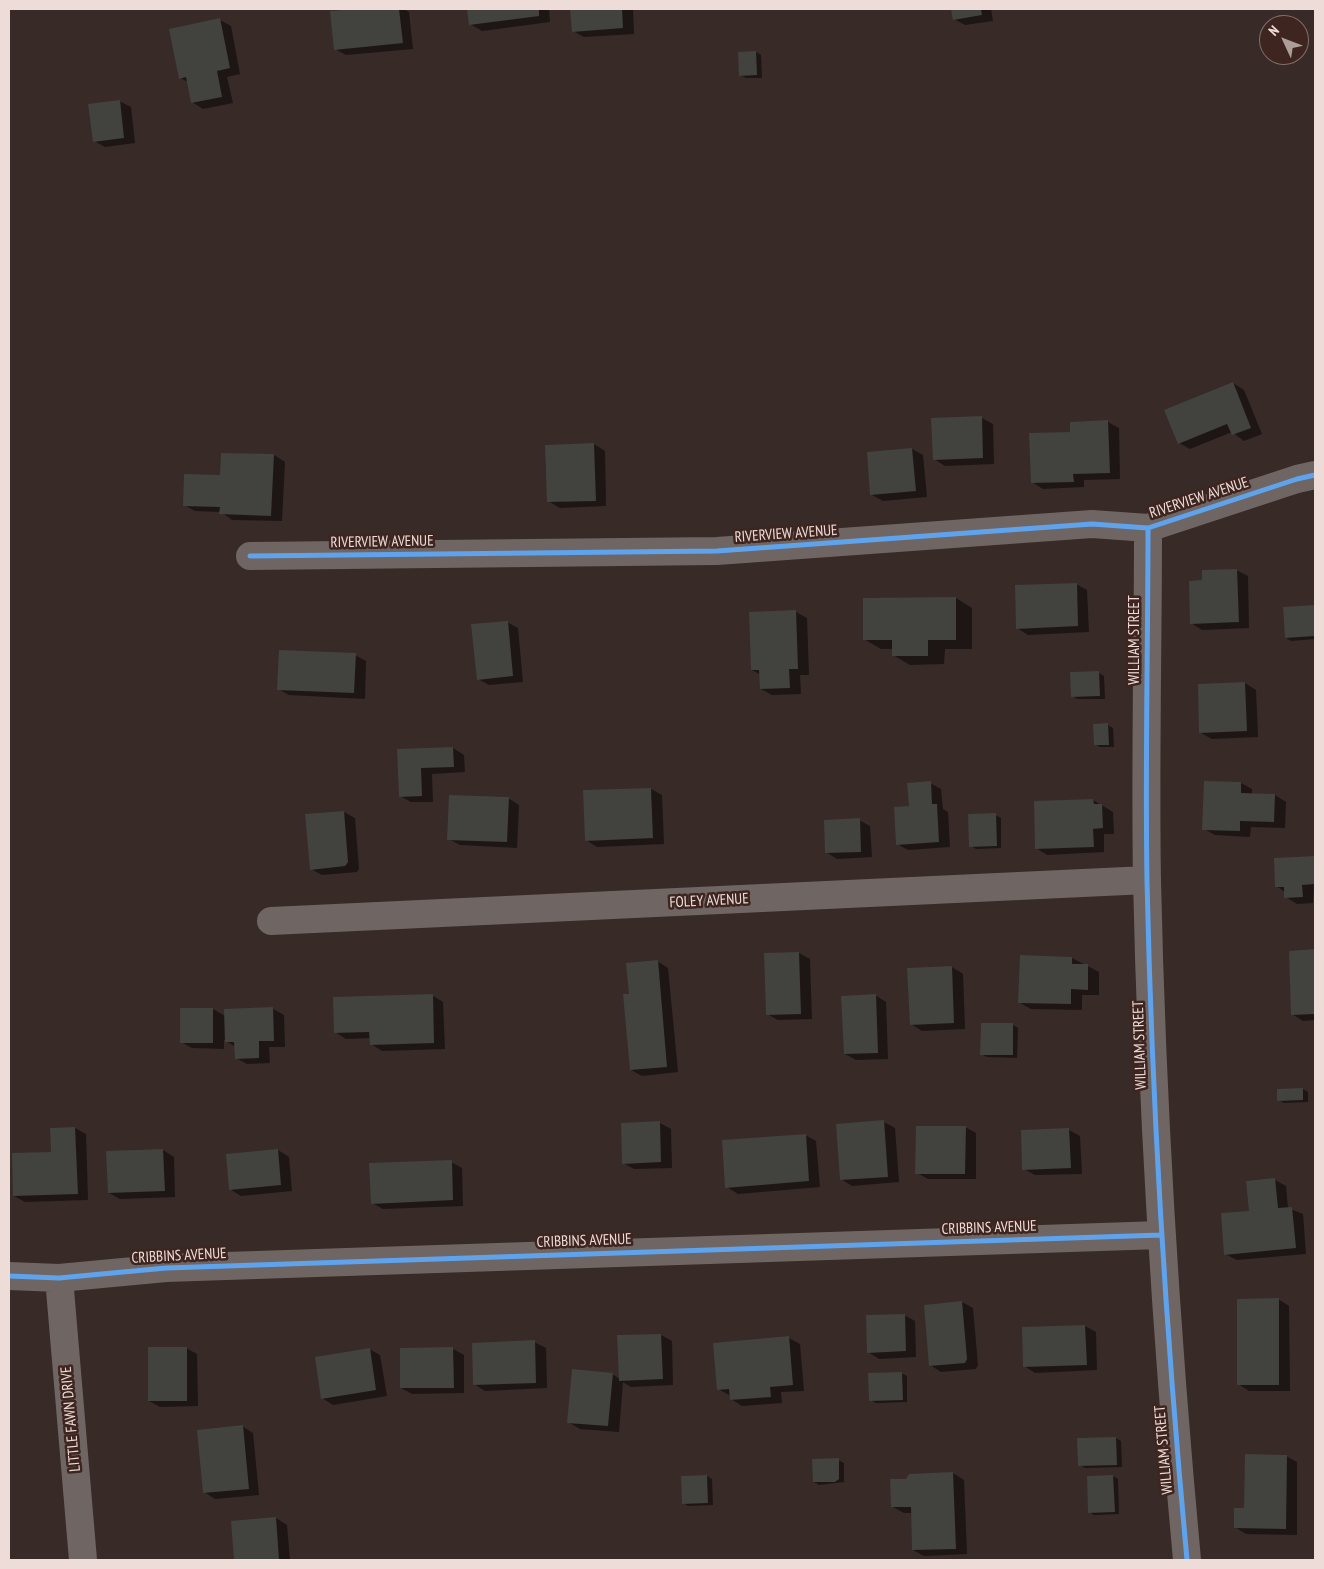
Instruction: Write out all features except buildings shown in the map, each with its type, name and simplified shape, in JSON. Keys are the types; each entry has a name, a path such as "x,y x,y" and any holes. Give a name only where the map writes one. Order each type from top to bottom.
{"street":[{"name":"RIVERVIEW AVENUE","path":"250,556 717,551 1092,524 1148,528 1297,479 1315,475"},
{"name":"WILLIAM STREET","path":"1148,528 1147,880 1162,1235 1171,1389 1187,1560"},
{"name":"FOLEY AVENUE","path":"270,921 1147,880"},
{"name":"CRIBBINS AVENUE","path":"9,1276 59,1278 166,1268 1162,1235"},
{"name":"LITTLE FAWN DRIVE","path":"59,1278 83,1560"}],"cycle path":[{"path":"250,556 717,551 1092,524 1148,528 1297,479 1315,475"},
{"path":"1148,528 1146,837 1152,1051 1166,1306 1187,1560"},
{"path":"9,1276 59,1278 166,1268 1161,1235"}]}
